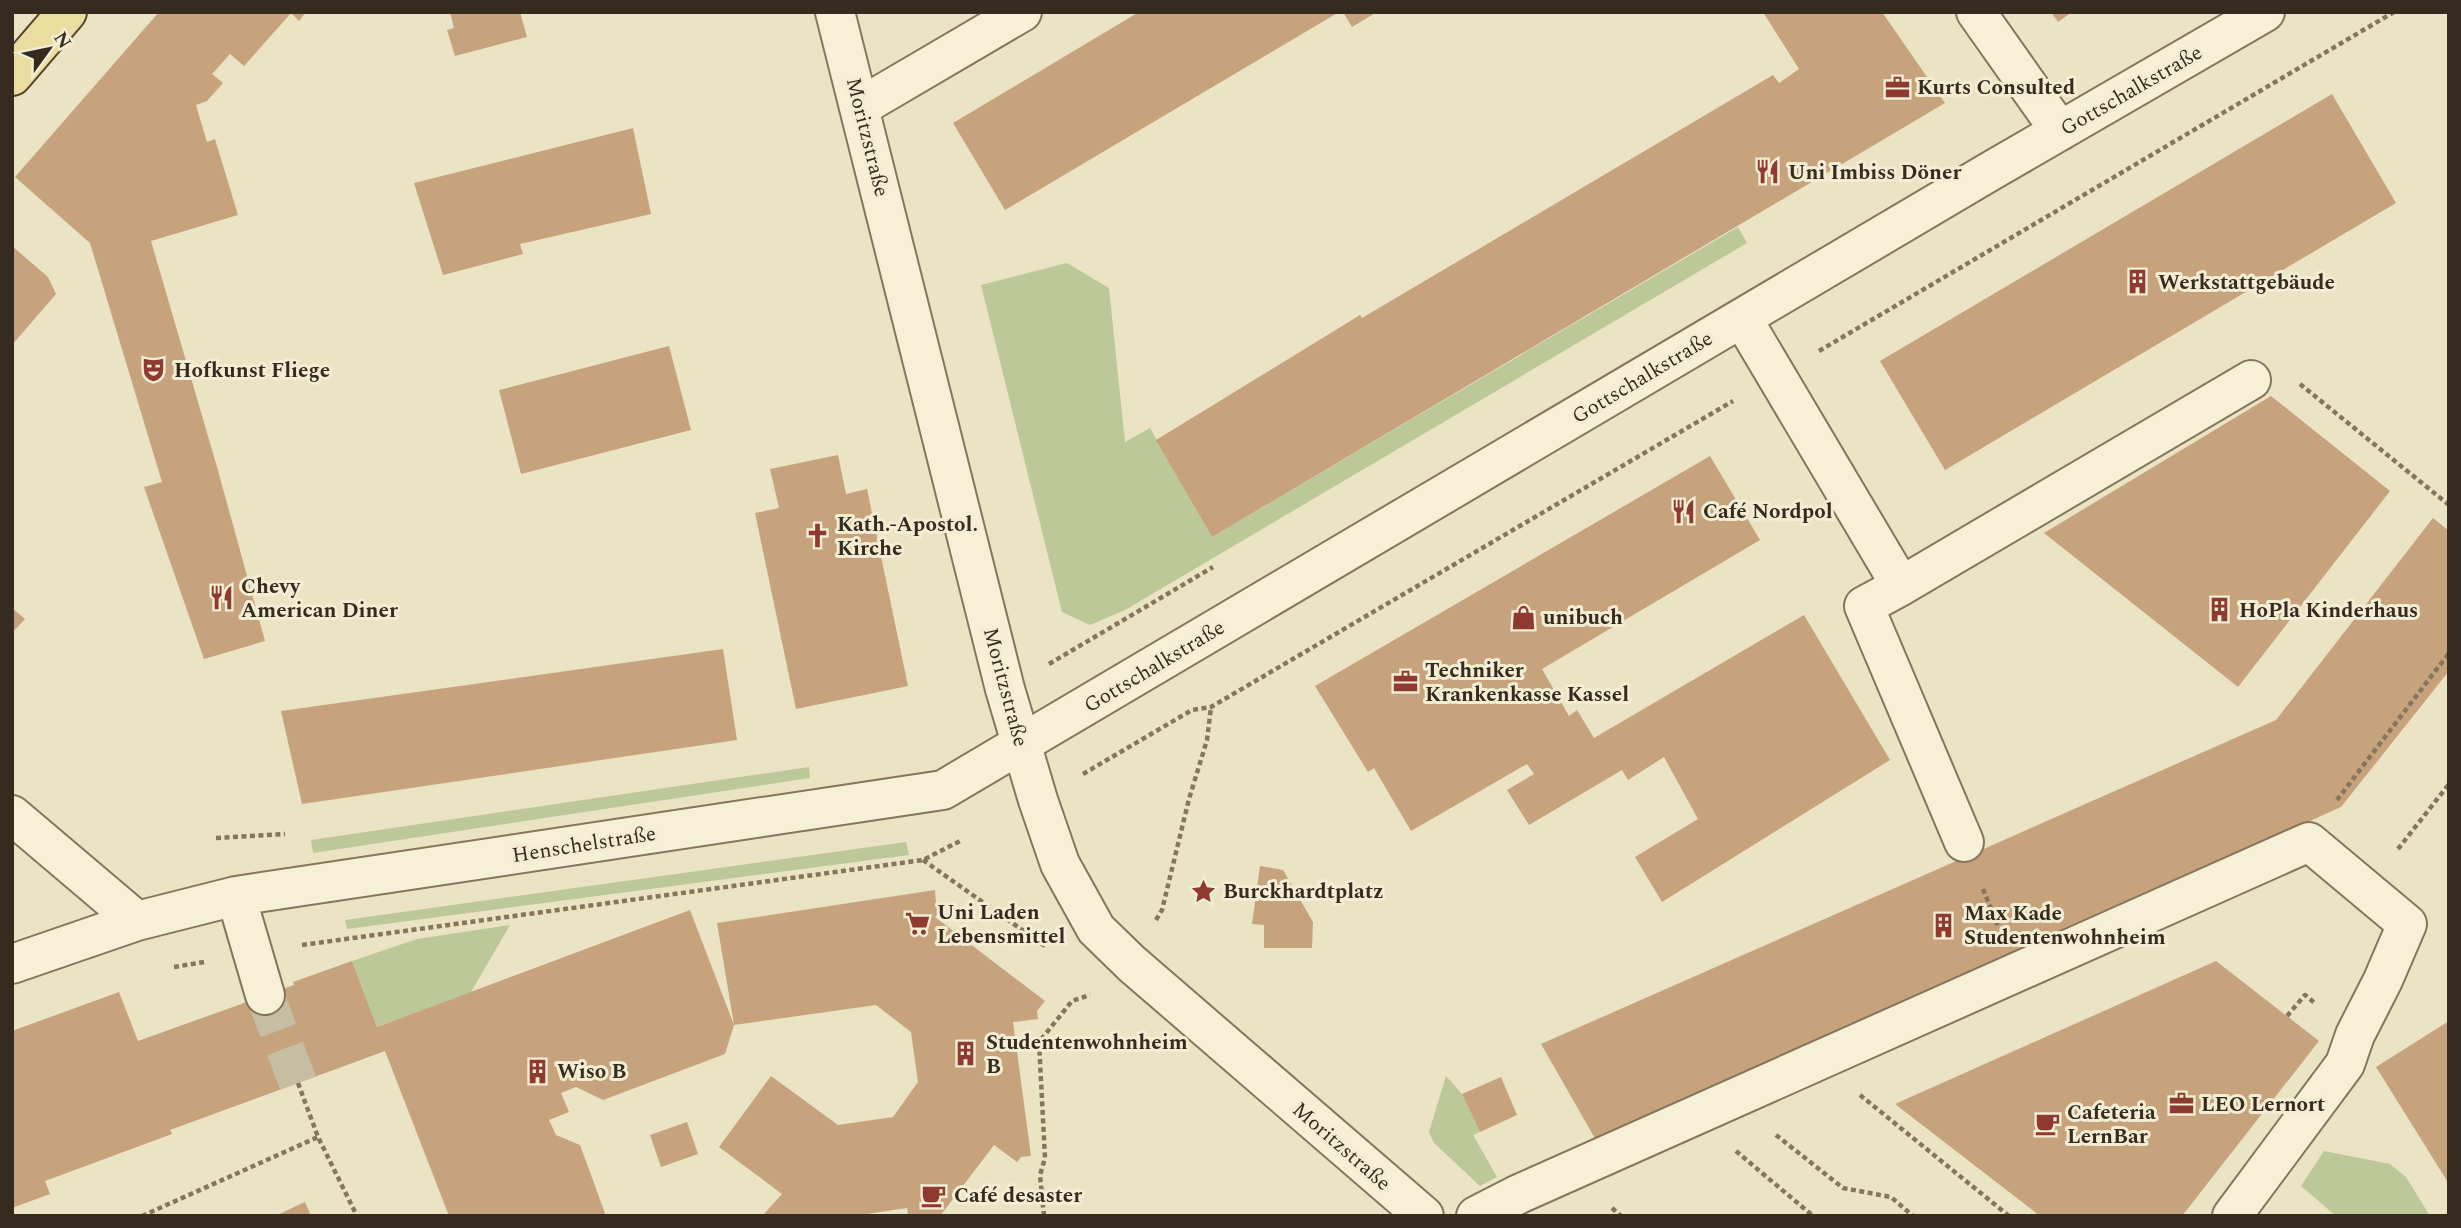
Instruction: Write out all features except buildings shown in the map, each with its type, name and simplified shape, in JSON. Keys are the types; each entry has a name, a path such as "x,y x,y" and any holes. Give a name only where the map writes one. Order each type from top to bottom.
{"main road":[{"path":"12,76 67,12"}],"street":[{"name":"Moritzstraße","path":"835,12 1021,746 1060,864 1096,929 1132,964 1424,1216"},
{"path":"860,107 1022,12"},
{"path":"1976,12 2060,131"},
{"name":"Gottschalkstraße","path":"1021,746 1742,318 2265,12"},
{"path":"1742,318 1901,586"},
{"path":"1964,842 1864,606 2251,380"},
{"name":"Henschelstraße","path":"12,964 137,921 236,896 943,790 1021,746"},
{"path":"12,815 137,921"},
{"path":"1476,1216 1518,1194 2309,842 2407,923 2383,980 2355,1035 2345,1064 2232,1216"},
{"path":"236,896 265,995"}],"path":[{"path":"2251,380 2276,365 2449,505"},
{"path":"2337,801 2449,653"},
{"path":"1044,1216 1040,1175 1045,1158 1039,1042 1072,1000 1107,989 1132,964 1162,910 1206,740 1211,707"},
{"path":"2403,842 2449,784"},
{"path":"1964,842 2017,972"},
{"path":"923,860 1053,951"},
{"path":"1817,1061 2009,1216"},
{"path":"298,1083 318,1137 357,1216"},
{"path":"1733,1098 1843,1188 1891,1197 1913,1216"},
{"path":"1694,1115 1813,1216"},
{"path":"142,1216 318,1137"}],"green space":[{"path":"1738,227 1747,243 1125,610 1090,625 1062,612 981,285 1067,263 1109,288 1125,442 1150,428 1212,537"},
{"path":"809,767 810,778 313,853 311,840"},
{"path":"906,842 909,855 347,929 345,920"},
{"path":"510,925 471,992 377,1027 352,961 417,939"},
{"path":"1446,1076 1462,1094 1480,1132 1473,1135 1497,1177 1480,1186 1434,1143 1429,1132"},
{"path":"2324,1151 2390,1164 2406,1177 2430,1216 2336,1216 2301,1186"}],"tunnel":[{"path":"265,995 298,1083"}],"place":[{"name":"Kurts Consulted","path":"1897,87"},
{"name":"Uni Imbiss Döner","path":"1768,172"},
{"name":"Werkstattgebäude","path":"2138,282"},
{"name":"Hofkunst Fliege","path":"154,370"},
{"name":"Café Nordpol","path":"1683,511"},
{"name":"Kath.-Apostol. Kirche","path":"817,536"},
{"name":"Chevy American Diner","path":"221,598"},
{"name":"HoPla Kinderhaus","path":"2219,610"},
{"name":"unibuch","path":"1523,617"},
{"name":"Techniker Krankenkasse Kassel","path":"1405,682"},
{"name":"Burckhardtplatz","path":"1203,891"},
{"name":"Uni Laden Lebensmittel","path":"917,924"},
{"name":"Max Kade Studentenwohnheim","path":"1944,925"},
{"name":"Studentenwohnheim B","path":"966,1054"},
{"name":"Wiso B","path":"537,1071"},
{"name":"LEO Lernort","path":"2181,1104"},
{"name":"Cafeteria LernBar","path":"2047,1124"},
{"name":"Café desaster","path":"934,1195"}]}
